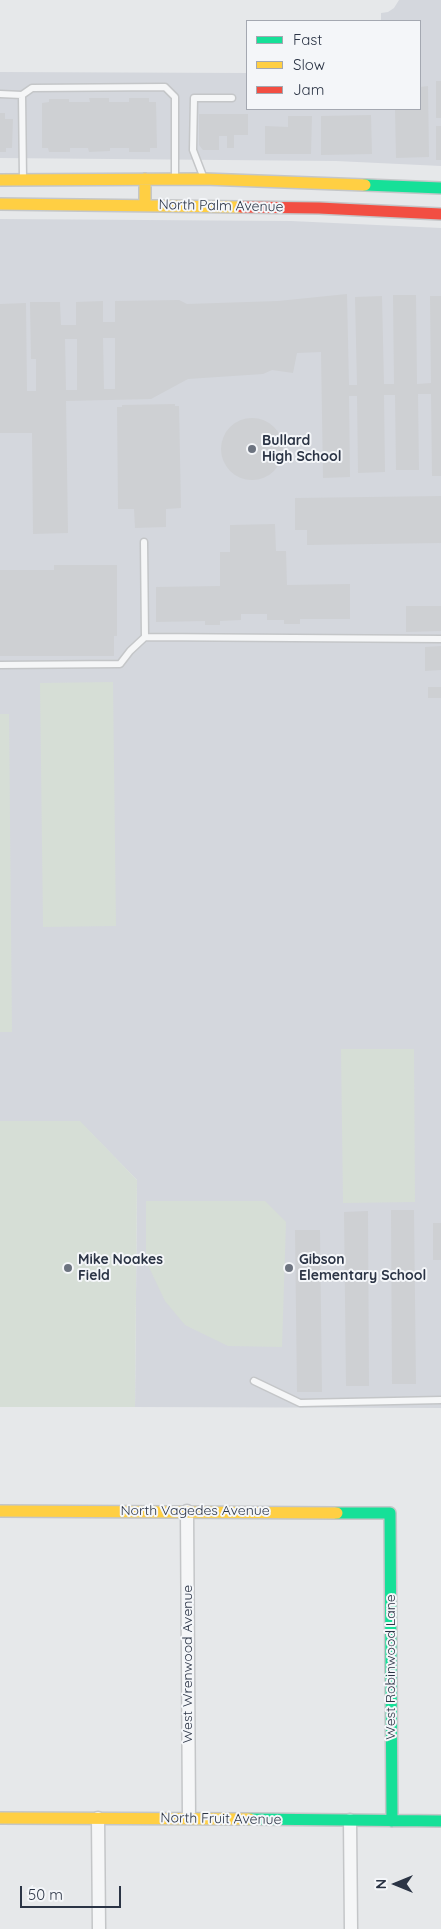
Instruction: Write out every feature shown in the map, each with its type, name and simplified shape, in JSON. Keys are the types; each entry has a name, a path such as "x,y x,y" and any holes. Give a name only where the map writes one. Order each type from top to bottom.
{"street":[{"path":"145,179 145,205"},
{"name":"North Palm Avenue","path":"0,180 204,179 441,188"},
{"name":"North Palm Avenue","path":"0,204 319,208 441,214"},
{"name":"North Vagedes Avenue","path":"0,1511 390,1513"},
{"name":"West Wrenwood Avenue","path":"187,1511 189,1818"},
{"name":"West Robinwood Lane","path":"390,1513 392,1821"},
{"name":"North Fruit Avenue","path":"0,1818 441,1821"},
{"path":"98,1818 99,1929"},
{"path":"350,1820 351,1929"}],"lane":[{"path":"0,94 22,95 32,88 165,87 175,97 175,180"},
{"path":"22,95 23,180"},
{"path":"204,179 193,150 194,98 232,98"},
{"path":"144,542 145,637"},
{"path":"0,665 120,664 130,650 145,637 441,640"},
{"path":"254,1381 300,1403 441,1400"}],"shaded area":[{"path":"399,0 441,0 441,166 336,161 0,158 0,72 246,73 246,110 421,110 421,20 381,20 381,13 388,12 394,8"},
{"name":"Bullard High School","path":"0,219 291,221 441,228 441,1408 135,1407 137,1180 80,1122 0,1121"},
{"path":"113,682 116,926 43,927 40,683"},
{"path":"0,714 9,714 12,1032 0,1032"},
{"path":"341,1049 414,1049 415,1202 343,1203"},
{"name":"Mike Noakes Field","path":"0,1121 80,1121 137,1180 135,1407 0,1407"},
{"path":"146,1201 265,1201 286,1222 282,1347 228,1346 185,1325 165,1301 146,1261"}],"building":[{"path":"436,81 441,81 441,118 436,118"},
{"path":"428,86 429,157 396,158 395,110 421,110 421,87"},
{"path":"89,98 109,98 109,102 129,102 129,98 149,98 149,102 156,102 157,148 150,148 150,152 129,152 129,148 110,148 110,151 89,152 88,148 70,148 70,152 49,152 48,148 42,148 42,103 49,102 49,99 69,99 69,102 90,102"},
{"path":"0,113 5,113 5,119 13,119 12,148 6,148 6,152 0,152"},
{"path":"199,114 248,114 248,135 234,135 234,148 227,148 227,136 219,136 219,150 203,150 199,145"},
{"path":"371,115 372,154 321,155 321,116"},
{"path":"288,116 312,116 311,154 265,154 265,126 288,127"},
{"path":"436,126 441,126 441,160 436,160"},
{"path":"347,294 349,385 357,385 355,297 382,296 384,384 394,384 393,295 416,295 417,384 431,383 430,296 441,296 441,476 432,476 431,394 418,394 419,470 396,470 395,395 384,395 385,472 358,473 357,396 349,396 350,477 323,478 321,352 297,353 293,373 272,370 263,374 188,379 151,399 66,401 68,533 33,534 32,433 0,433 0,304 26,303 27,391 36,391 36,359 31,359 30,302 60,302 61,325 76,325 76,302 103,301 103,322 115,322 115,301 179,300 187,304 278,301","holes":["103,338 115,338 115,389 104,389","65,339 77,339 77,390 66,390"]},
{"path":"175,404 175,406 179,406 181,508 166,509 166,527 135,528 134,509 118,509 117,407 122,407 122,405"},
{"path":"252,418 269,423 274,427 278,432 283,449 278,466 274,471 269,475 252,480 235,475 230,471 226,466 221,449 226,432 230,427 235,423"},
{"path":"441,496 441,543 307,545 307,530 295,530 295,498"},
{"path":"275,524 276,551 286,551 287,585 350,584 350,619 300,619 300,624 284,624 284,620 267,620 267,614 241,614 241,620 220,621 220,625 205,625 205,621 156,622 156,587 220,586 220,552 230,552 230,525"},
{"path":"54,565 117,565 117,636 114,636 114,656 0,656 0,570 54,570"},
{"path":"406,606 441,606 441,631 406,632"},
{"path":"441,646 441,670 425,671 425,647"},
{"path":"428,687 441,687 441,698 428,698"},
{"path":"391,1210 414,1210 416,1384 392,1384"},
{"path":"368,1211 369,1386 346,1386 344,1212"},
{"path":"433,1223 441,1223 441,1260 433,1260"},
{"path":"295,1230 320,1230 322,1392 297,1392"}],"traffic: fast":[{"path":"365,185 441,188"},
{"path":"337,1513 390,1513 392,1821"},
{"path":"250,1819 441,1821"}],"traffic: slow":[{"path":"145,179 145,205"},
{"path":"0,180 204,179 365,185"},
{"path":"0,204 241,207"},
{"path":"0,1511 337,1513"},
{"path":"0,1818 250,1819"}],"traffic: jam":[{"path":"241,207 319,208 441,214"}],"place":[{"name":"Bullard High School","path":"252,449"},
{"name":"Mike Noakes Field","path":"68,1268"},
{"name":"Gibson Elementary School","path":"289,1268"}]}
